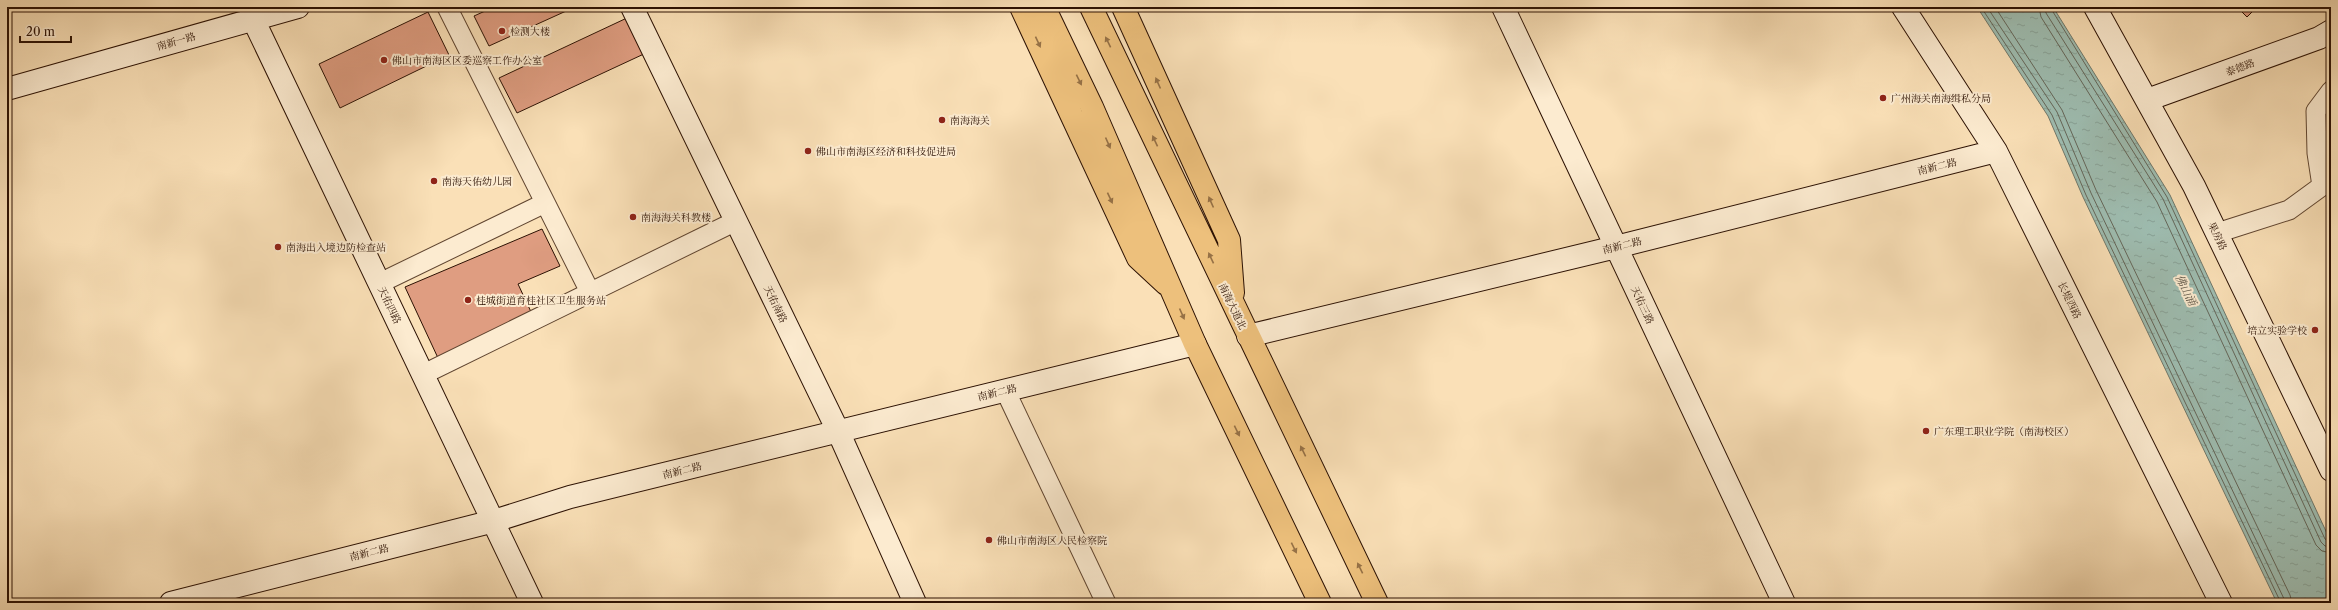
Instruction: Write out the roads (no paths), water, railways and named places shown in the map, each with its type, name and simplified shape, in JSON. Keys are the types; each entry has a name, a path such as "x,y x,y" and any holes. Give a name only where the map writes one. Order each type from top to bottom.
{"highway":[{"path":"1021,7 1138,258 1172,290"},
{"path":"1044,7 1092,107 1195,344 1320,603"},
{"name":"南海大道北","path":"1091,7 1377,603"},
{"path":"1123,7 1229,240 1234,307"}],"street":[{"name":"南新一路","path":"7,89 251,13 298,7"},
{"path":"447,7 590,292"},
{"name":"天佑南路","path":"632,7 838,432 915,603"},
{"name":"天佑三路","path":"1503,7 1784,603"},
{"name":"长堤西路","path":"1902,7 1996,152 2221,603"},
{"name":"果房路","path":"2095,7 2194,186 2331,470"},
{"name":"天佑四路","path":"251,13 494,520 532,603"},
{"name":"泰德路","path":"2150,106 2320,38 2331,31"},
{"name":"泰德路","path":"2150,106 2292,61 2331,44"},
{"path":"2217,233 2289,210 2322,186 2317,153 2316,111 2331,91"},
{"name":"南新二路","path":"1248,336 1616,247 1996,152"},
{"path":"380,282 545,203"},
{"path":"424,374 736,221"},
{"name":"南新二路","path":"171,603 494,520 570,497 1195,344"},
{"path":"1005,390 1106,603"}],"water":[{"name":"佛山涌","path":"1977,7 2053,7 2170,195 2331,542 2331,603 2277,603 2083,197 2048,116"}],"place":[{"name":"检测大楼","path":"502,31"},
{"name":"佛山市南海区区委巡察工作办公室","path":"384,60"},
{"name":"广州海关南海缉私分局","path":"1883,98"},
{"name":"南海海关","path":"942,120"},
{"name":"佛山市南海区经济和科技促进局","path":"808,151"},
{"name":"南海天佑幼儿园","path":"434,181"},
{"name":"南海海关科教楼","path":"633,217"},
{"name":"南海出入境边防检查站","path":"278,247"},
{"name":"桂城街道育桂社区卫生服务站","path":"468,300"},
{"name":"培立实验学校","path":"2315,330"},
{"name":"广东理工职业学院（南海校区）","path":"1926,431"},
{"name":"佛山市南海区人民检察院","path":"989,540"}]}
